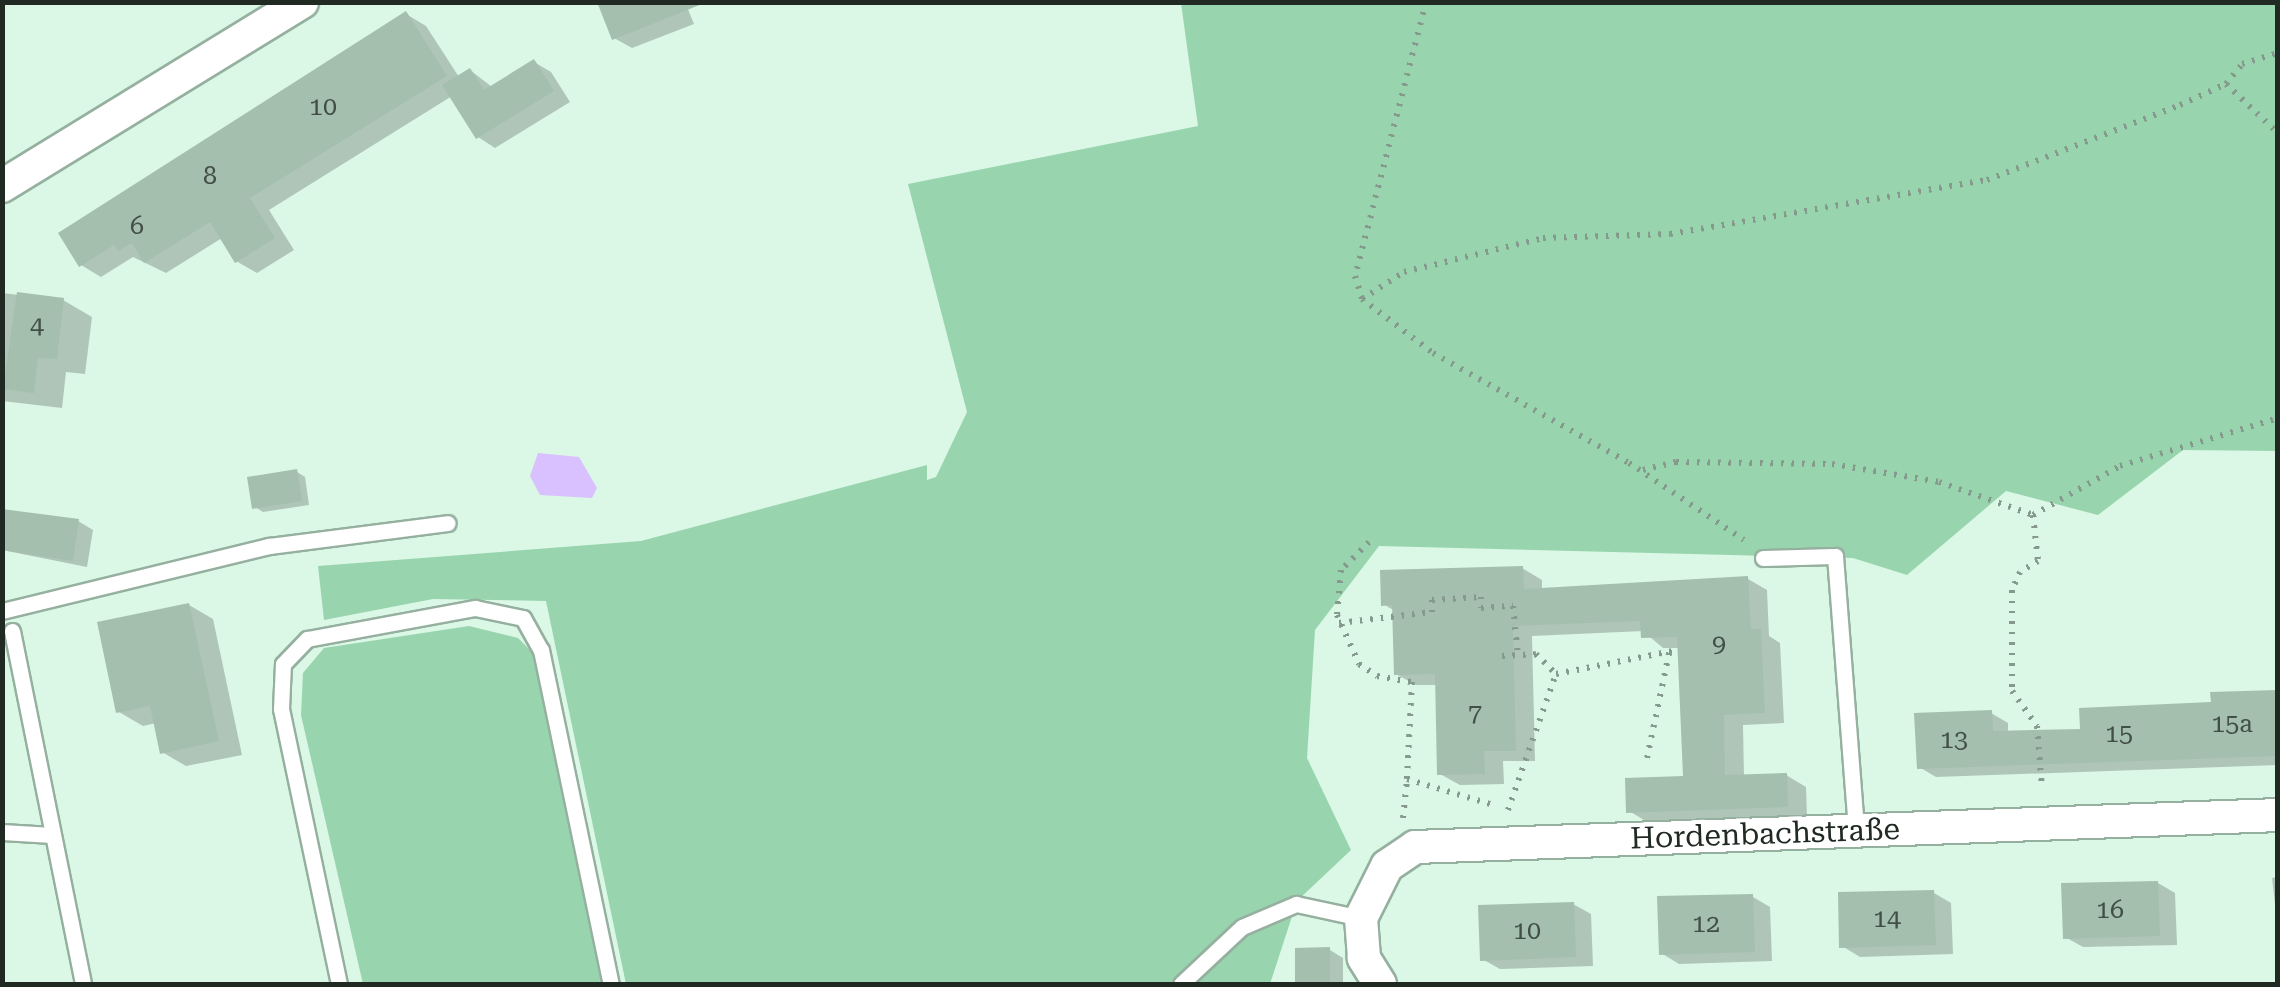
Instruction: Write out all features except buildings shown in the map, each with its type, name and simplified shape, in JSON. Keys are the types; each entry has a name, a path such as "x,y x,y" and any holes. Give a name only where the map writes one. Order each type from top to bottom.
{"street":[{"path":"2,186 302,2"},
{"name":"Hordenbachstraße","path":"1361,918 1387,866 1415,847 2278,815"},
{"path":"1361,918 1364,958 1380,984"}],"lane":[{"path":"2,610 269,546 448,523"},
{"path":"1764,558 1835,556 1856,830"},
{"path":"339,984 281,710 283,664 307,639 475,608 523,618 541,650 611,984"},
{"path":"12,631 83,984"},
{"path":"2,832 52,836"},
{"path":"1181,984 1242,926 1296,904 1361,918"}],"path":[{"path":"1426,2 1356,276 1362,298 1484,385 1642,470 1721,519 1764,558"},
{"path":"1362,298 1404,272 1542,238 1670,234 1988,180 2226,84 2242,64 2278,53"},
{"path":"2226,84 2278,132"},
{"path":"1642,470 1676,462 1832,464 1940,482 2034,515 2120,466 2276,418"},
{"path":"2034,515 2038,561 2020,572 2012,590 2012,691 2037,726 2044,823"},
{"path":"1370,542 1339,576 1339,623 1359,664 1377,676 1412,682 1402,831"},
{"path":"1339,623 1432,612 1432,600 1480,597 1481,608 1514,606 1518,655"},
{"path":"1556,674 1674,649 1647,758"},
{"path":"1502,656 1536,654 1556,674"},
{"path":"1504,826 1556,674"},
{"path":"1407,778 1508,809"}],"green space":[{"path":"1181,3 2277,3 2277,451 2183,450 2098,515 2006,491 1907,575 1853,558 1379,546 1315,630 1307,758 1351,850 1297,901 1270,984 626,984 546,601 433,599 324,620 318,566 641,541 927,465 927,480 936,477 967,412 908,184 1198,126"},
{"path":"469,626 518,638 538,658 602,984 363,984 301,715 303,673 324,648"}],"shaded area":[{"path":"538,453 579,457 597,488 592,498 540,495 530,476"}]}
